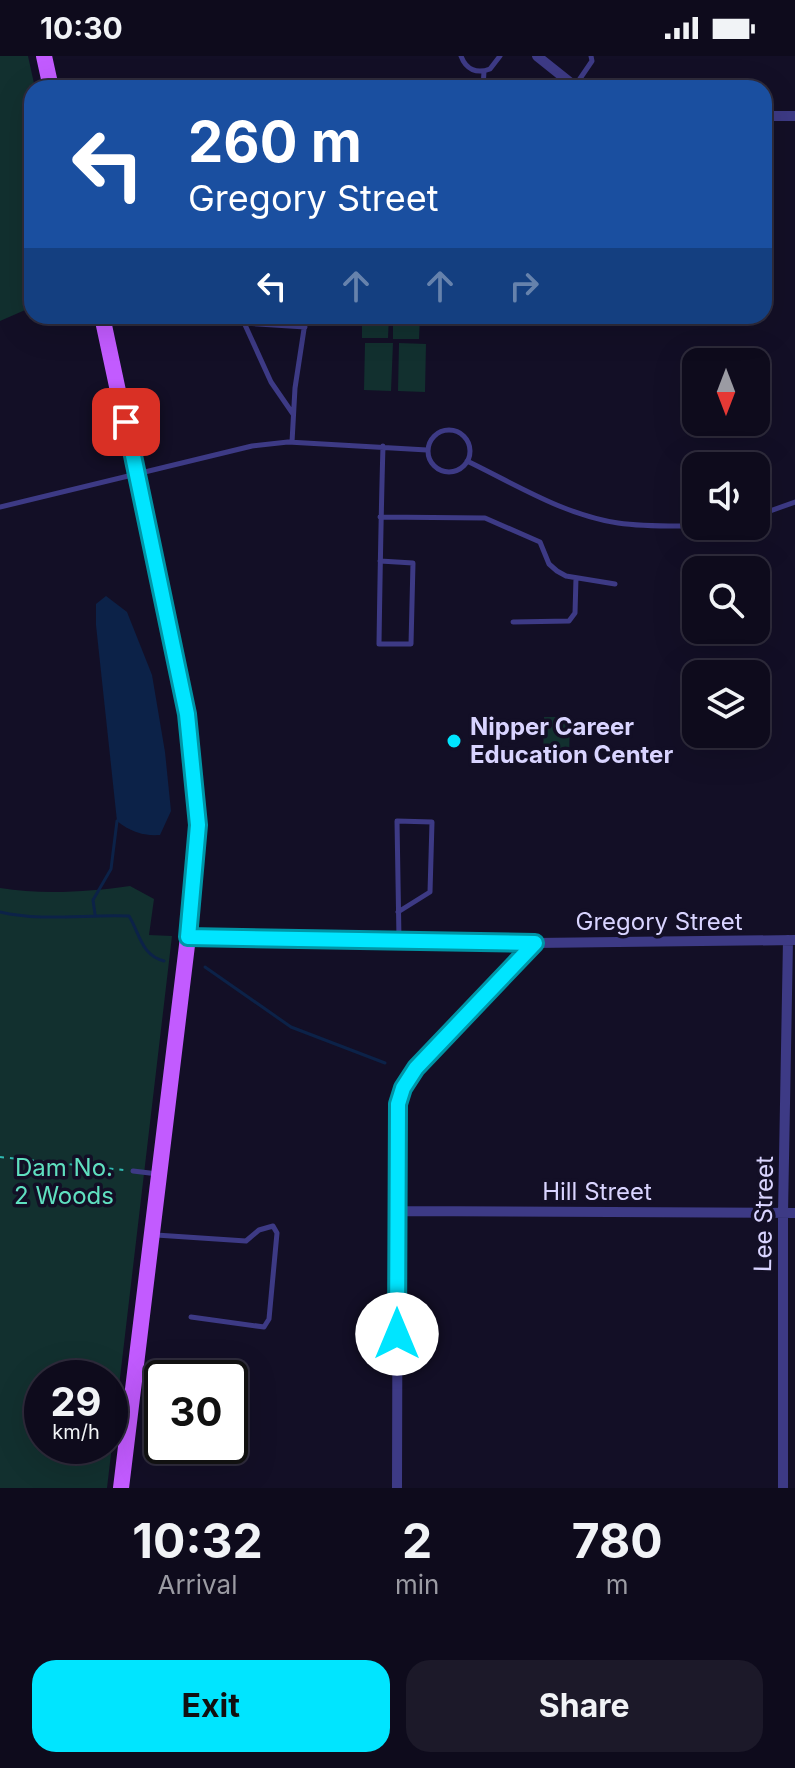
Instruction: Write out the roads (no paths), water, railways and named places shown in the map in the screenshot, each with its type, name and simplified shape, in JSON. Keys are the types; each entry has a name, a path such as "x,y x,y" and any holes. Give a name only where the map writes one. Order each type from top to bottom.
{"main road":[{"path":"44,56 49,80"},
{"path":"104,324 187,714 198,825 188,937 121,1488"}],"street":[{"path":"537,56 566,80"},
{"path":"772,116 795,116"},
{"name":"Gregory Street","path":"188,937 535,943 791,940"},
{"name":"Lee Street","path":"783,1488 791,940"},
{"path":"397,1488 398,1104 403,1088 416,1068 535,943"},
{"name":"Hill Street","path":"398,1211 789,1213"}],"lane":[{"path":"461,56 470,69 484,71 496,65 500,56"},
{"path":"581,80 592,61 591,56"},
{"path":"483,80 484,71"},
{"path":"244,324 271,382 293,415"},
{"path":"259,324 305,327"},
{"path":"292,442 305,324"},
{"path":"451,429 464,435 470,455 467,461 457,471 443,471 431,463 427,450 429,443 438,432 451,429"},
{"path":"0,507 252,446 292,442 427,450"},
{"path":"380,561 413,563 411,644 379,644 380,517 383,446"},
{"path":"467,461 557,505 589,516 615,523 682,526"},
{"path":"770,511 795,502"},
{"path":"380,517 495,520 540,542 549,564 566,576 615,584"},
{"path":"513,622 569,621 575,613 576,578"},
{"path":"398,912 430,892 432,822 397,821 398,912 399,939"},
{"path":"133,1171 159,1174"},
{"path":"151,1235 246,1241 259,1230 273,1226 277,1233 269,1319 264,1327 191,1317"}],"water":[{"path":"106,596 127,612 152,675 171,811 160,835 137,832 117,821 96,625 96,604"}],"waterway":[{"path":"95,914 93,900 111,869 117,821"},
{"path":"0,912 48,917 129,916 146,949 164,961"},
{"path":"205,967 291,1027 385,1063"}],"place":[{"name":"Nipper Career Education Center","path":"454,741"}],"park label":[{"name":"Dam No. 2 Woods","path":"64,1182"}]}
